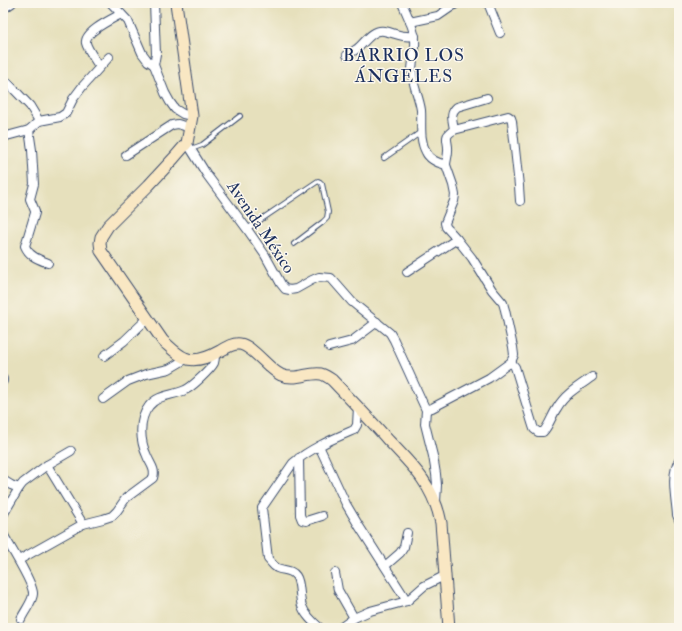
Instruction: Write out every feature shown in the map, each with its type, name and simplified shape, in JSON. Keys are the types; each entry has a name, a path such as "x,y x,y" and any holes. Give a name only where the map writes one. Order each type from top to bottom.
{"street":[{"path":"3,9 12,3"},
{"path":"111,3 128,21 142,53 148,61 154,65"},
{"path":"154,3 156,54 154,65 165,93 175,108 191,122"},
{"path":"176,3 191,122 189,146 174,158 108,226 101,237 100,243 101,251 163,341 186,359"},
{"path":"402,3 415,36 416,43 413,62 413,76 421,110 421,132 426,152 437,162 446,165"},
{"path":"410,22 438,16 457,3"},
{"path":"488,3 500,33"},
{"path":"97,63 86,44 87,39 91,32 120,14"},
{"path":"347,55 378,31 384,31 407,37 415,36"},
{"path":"3,137 29,130 39,121 60,117 66,113 73,99 82,87 109,57"},
{"path":"3,78 30,106 39,121"},
{"path":"454,130 452,114 457,107 487,98"},
{"path":"426,410 490,378 511,362 514,355 503,303 492,290 472,258 446,227 445,222 455,195 446,165 448,133 502,117 508,116 511,118 520,201"},
{"path":"126,154 172,125 191,122"},
{"path":"29,130 34,184 30,199 35,213 25,246 31,256 48,263"},
{"name":"Avenida México","path":"189,146 207,175 265,254 285,289 296,289 319,277 330,278 352,302 390,333 426,410 424,424 433,456 436,474 436,502"},
{"path":"407,272 457,239"},
{"path":"104,356 124,341 147,319"},
{"path":"329,347 352,341 377,322"},
{"path":"103,398 128,381 146,374 169,369 186,359 206,358 232,344 245,345 273,371 287,377 316,374 326,376 332,380 358,407 416,471 436,502 441,523 449,628"},
{"path":"19,560 83,524 112,516 126,498 152,478 154,470 144,448 141,434 143,417 146,410 155,400 189,388 211,367 214,362 215,354"},
{"path":"511,362 515,367 534,429 538,432 543,432 546,429 557,407 567,395 592,377"},
{"path":"320,628 309,618 302,607 298,578 294,572 278,568 268,559 262,508 293,463 319,446 354,430 357,425 358,407"},
{"path":"319,446 346,504 407,601"},
{"path":"3,515 23,483 47,465 71,451"},
{"path":"299,458 300,515 302,520 306,521 322,516"},
{"path":"679,461 675,470 674,478 677,515 679,520"},
{"path":"47,465 83,524"},
{"path":"3,480 19,488"},
{"path":"385,566 400,553 404,547 407,533"},
{"path":"3,534 19,560 33,589 33,596 21,619"},
{"path":"335,573 338,590 354,618"},
{"path":"340,628 354,618 370,611 407,601 424,586 446,575"}],"lane":[{"path":"189,146 202,145 240,116"},
{"path":"384,158 421,132"},
{"path":"247,229 318,181 322,184 328,212 327,218 294,244"}],"district":[{"name":"BARRIO LOS ÁNGELES","path":"404,65"}]}
